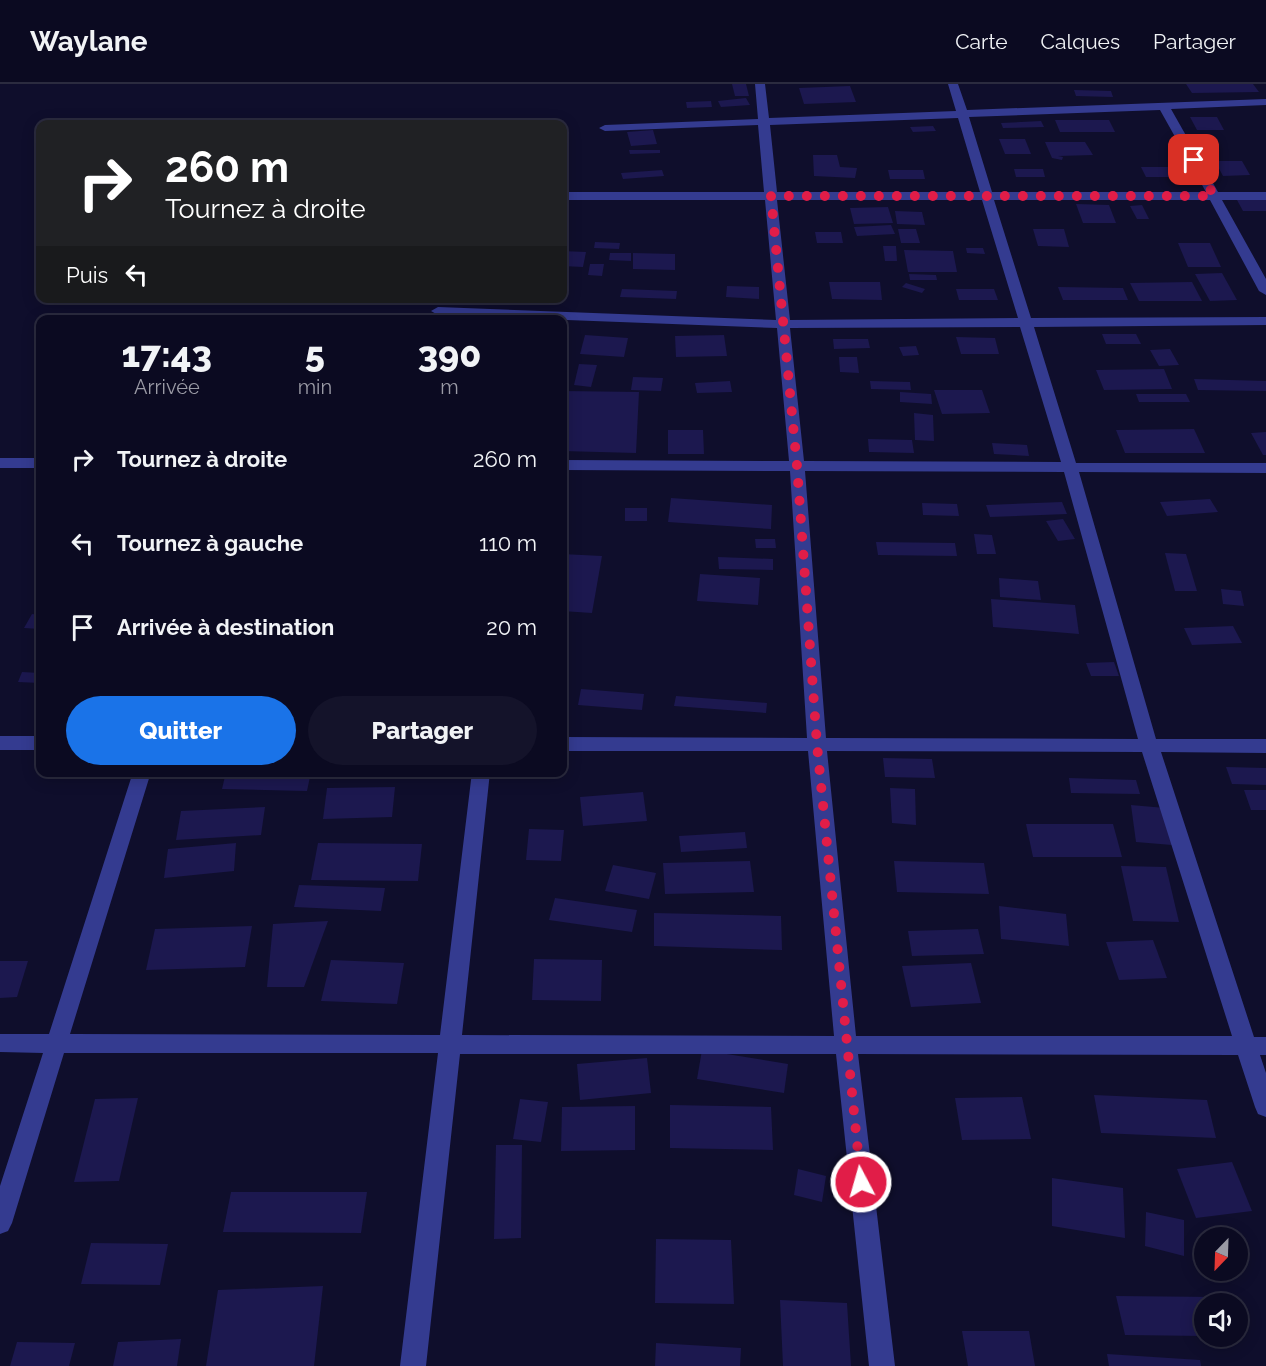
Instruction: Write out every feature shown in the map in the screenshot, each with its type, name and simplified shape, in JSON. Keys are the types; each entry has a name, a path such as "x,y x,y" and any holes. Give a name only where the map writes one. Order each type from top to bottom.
{"street":[{"path":"760,84 797,466 817,745 846,1044 882,1366"},
{"path":"952,84 1070,467 1149,745 1255,1046 1266,1107"},
{"path":"605,128 1266,102"},
{"path":"1164,106 1266,291"},
{"path":"567,196 1266,196"},
{"path":"438,311 544,315"},
{"path":"567,316 784,324 1266,321"},
{"path":"0,463 36,463"},
{"path":"567,465 1266,468"},
{"path":"0,743 36,743"},
{"path":"567,744 1266,746"},
{"path":"0,1223 140,777"},
{"path":"413,1366 480,777"},
{"path":"0,1043 1255,1046"}],"building":[{"path":"732,84 746,84 749,96 735,96"},
{"path":"1186,84 1253,84 1259,92 1192,93"},
{"path":"850,86 856,102 804,104 799,88"},
{"path":"1074,90 1111,91 1113,97 1076,96"},
{"path":"746,98 750,105 721,107 718,101"},
{"path":"711,101 712,107 687,108 686,102"},
{"path":"1190,117 1217,117 1224,130 1197,130"},
{"path":"1055,120 1109,120 1115,132 1060,132"},
{"path":"1041,121 1044,127 1003,128 1001,123"},
{"path":"933,126 936,131 913,132 910,127"},
{"path":"653,130 657,144 631,146 627,132"},
{"path":"999,139 1025,139 1031,154 1005,154"},
{"path":"1045,142 1085,142 1093,155 1058,156 1063,157 1062,160 1052,158"},
{"path":"629,150 660,150 660,153 630,154"},
{"path":"813,155 837,155 840,167 857,168 855,178 814,176"},
{"path":"1215,161 1242,161 1250,175 1223,176"},
{"path":"1141,167 1171,167 1176,177 1146,177"},
{"path":"1014,169 1043,169 1045,177 1016,177"},
{"path":"662,170 664,176 623,179 621,173"},
{"path":"888,170 923,170 925,179 890,179"},
{"path":"1266,199 1266,211 1243,211 1237,200"},
{"path":"1076,204 1109,205 1116,223 1083,223"},
{"path":"1142,205 1149,219 1137,219 1130,206"},
{"path":"888,207 893,223 854,224 850,208"},
{"path":"895,211 922,212 925,225 897,224"},
{"path":"891,225 895,234 857,236 854,227"},
{"path":"898,229 916,229 920,243 901,243"},
{"path":"1033,229 1064,229 1069,247 1038,246"},
{"path":"815,232 841,232 843,243 817,243"},
{"path":"595,242 620,243 619,249 594,248"},
{"path":"1178,243 1210,243 1221,267 1188,267"},
{"path":"883,246 896,246 897,261 885,261"},
{"path":"966,248 983,248 985,254 967,253"},
{"path":"904,250 953,251 957,272 908,272"},
{"path":"567,251 586,252 583,267 567,266"},
{"path":"610,253 631,253 631,261 609,260"},
{"path":"633,253 675,254 675,270 633,269"},
{"path":"590,264 604,264 602,276 588,275"},
{"path":"1222,273 1237,300 1210,301 1195,274"},
{"path":"909,274 936,275 937,280 910,280"},
{"path":"829,282 880,282 882,300 832,299"},
{"path":"1192,282 1202,301 1139,301 1130,283"},
{"path":"906,283 925,289 922,293 902,287"},
{"path":"727,286 759,287 759,299 726,297"},
{"path":"1058,287 1123,288 1128,300 1063,300"},
{"path":"622,289 677,291 676,299 620,297"},
{"path":"956,289 994,289 998,300 959,300"},
{"path":"1102,334 1136,334 1141,344 1106,344"},
{"path":"585,335 628,338 624,357 580,354"},
{"path":"724,335 727,356 676,357 675,336"},
{"path":"956,337 995,338 999,354 961,354"},
{"path":"833,339 868,339 870,348 834,349"},
{"path":"916,346 919,355 903,356 899,347"},
{"path":"1170,349 1179,365 1159,366 1150,350"},
{"path":"839,357 857,357 859,373 840,372"},
{"path":"579,364 597,365 591,387 574,385"},
{"path":"1164,369 1172,389 1104,390 1096,370"},
{"path":"633,377 663,378 661,391 631,390"},
{"path":"1194,379 1266,381 1266,391 1198,390"},
{"path":"730,381 732,392 697,393 695,383"},
{"path":"870,381 910,382 911,390 871,389"},
{"path":"934,390 982,390 990,413 942,414"},
{"path":"567,391 639,392 636,453 567,451"},
{"path":"900,392 931,394 932,404 900,402"},
{"path":"1136,394 1186,394 1190,402 1139,402"},
{"path":"914,413 933,415 934,441 915,440"},
{"path":"1194,429 1205,453 1125,453 1116,430"},
{"path":"668,430 703,430 704,454 668,454"},
{"path":"1266,432 1266,455 1263,455 1251,433"},
{"path":"868,439 912,440 914,453 869,452"},
{"path":"992,443 1027,445 1029,456 994,454"},
{"path":"671,498 772,505 771,529 668,522"},
{"path":"1210,499 1218,512 1167,516 1160,502"},
{"path":"1062,502 1067,514 990,517 986,505"},
{"path":"922,503 957,504 959,516 923,515"},
{"path":"625,508 647,508 647,521 625,521"},
{"path":"1063,519 1075,539 1058,541 1046,521"},
{"path":"974,534 992,535 996,554 977,554"},
{"path":"755,539 775,539 776,548 756,548"},
{"path":"876,542 955,543 957,556 878,555"},
{"path":"1165,553 1186,554 1197,591 1175,591"},
{"path":"567,554 602,556 592,613 567,611"},
{"path":"718,557 773,559 773,570 719,569"},
{"path":"700,574 760,578 758,605 697,601"},
{"path":"999,578 1038,581 1041,600 1000,597"},
{"path":"1221,589 1241,591 1244,606 1223,604"},
{"path":"991,599 1075,605 1079,634 993,627"},
{"path":"32,614 36,614 36,629 24,628"},
{"path":"1233,626 1242,643 1192,645 1184,628"},
{"path":"1114,662 1119,676 1091,676 1086,663"},
{"path":"22,672 36,673 36,683 18,682"},
{"path":"581,689 644,694 642,710 578,705"},
{"path":"676,696 767,703 766,713 674,706"},
{"path":"883,758 932,759 935,778 885,777"},
{"path":"1226,767 1266,768 1266,785 1232,784"},
{"path":"225,777 310,777 307,791 222,789"},
{"path":"1069,778 1136,780 1140,794 1071,793"},
{"path":"395,787 392,817 323,819 327,788"},
{"path":"890,788 915,789 916,825 892,823"},
{"path":"1244,790 1266,790 1266,810 1251,810"},
{"path":"643,792 647,821 583,826 580,797"},
{"path":"1131,805 1165,808 1172,845 1136,842"},
{"path":"265,807 261,835 176,840 181,811"},
{"path":"1026,824 1113,824 1122,857 1033,857"},
{"path":"529,829 564,830 561,861 526,860"},
{"path":"745,832 747,848 681,852 679,836"},
{"path":"236,843 234,871 164,878 168,849"},
{"path":"318,843 422,844 418,881 311,880"},
{"path":"750,861 754,892 665,894 663,863"},
{"path":"894,861 984,863 989,894 897,892"},
{"path":"613,865 656,873 649,899 605,891"},
{"path":"1121,866 1166,867 1179,922 1133,921"},
{"path":"299,885 385,888 381,911 294,907"},
{"path":"555,898 637,910 632,932 549,920"},
{"path":"999,906 1066,914 1069,946 1001,939"},
{"path":"654,913 781,916 782,950 654,946"},
{"path":"328,921 304,987 267,987 273,924"},
{"path":"252,926 245,967 146,970 155,929"},
{"path":"978,929 984,954 912,956 908,931"},
{"path":"1153,940 1167,978 1119,980 1106,942"},
{"path":"534,959 602,960 601,1001 532,1000"},
{"path":"331,960 404,963 397,1004 321,1001"},
{"path":"0,961 28,961 17,997 0,998"},
{"path":"971,963 981,1003 911,1007 902,966"},
{"path":"702,1050 788,1064 784,1093 697,1079"},
{"path":"647,1058 651,1093 580,1100 577,1064"},
{"path":"1094,1095 1207,1100 1216,1138 1101,1133"},
{"path":"1022,1097 1031,1139 962,1140 955,1098"},
{"path":"138,1098 119,1181 74,1182 95,1099"},
{"path":"520,1099 548,1102 541,1142 513,1139"},
{"path":"670,1105 771,1107 773,1150 670,1148"},
{"path":"635,1106 635,1150 561,1151 562,1107"},
{"path":"496,1145 522,1145 521,1238 494,1239"},
{"path":"1232,1162 1252,1211 1196,1218 1177,1169"},
{"path":"798,1169 826,1176 822,1202 794,1195"},
{"path":"1052,1178 1123,1188 1125,1238 1052,1226"},
{"path":"231,1192 367,1192 361,1233 223,1232"},
{"path":"1146,1212 1184,1220 1184,1256 1145,1246"},
{"path":"656,1239 731,1240 734,1304 655,1303"},
{"path":"91,1243 168,1244 160,1285 81,1284"},
{"path":"323,1286 314,1366 206,1366 218,1290"},
{"path":"1116,1296 1194,1297 1194,1336 1125,1335"},
{"path":"780,1300 847,1303 851,1366 783,1366"},
{"path":"962,1331 1029,1331 1035,1366 968,1366"},
{"path":"181,1339 177,1366 113,1366 118,1342"},
{"path":"17,1342 75,1343 69,1366 10,1366"},
{"path":"656,1343 741,1348 740,1366 655,1366"},
{"path":"1107,1354 1200,1360 1201,1366 1109,1366"}],"route":[{"path":"861,1182 817,745 797,466 771,196 1214,196 1194,160"}]}
